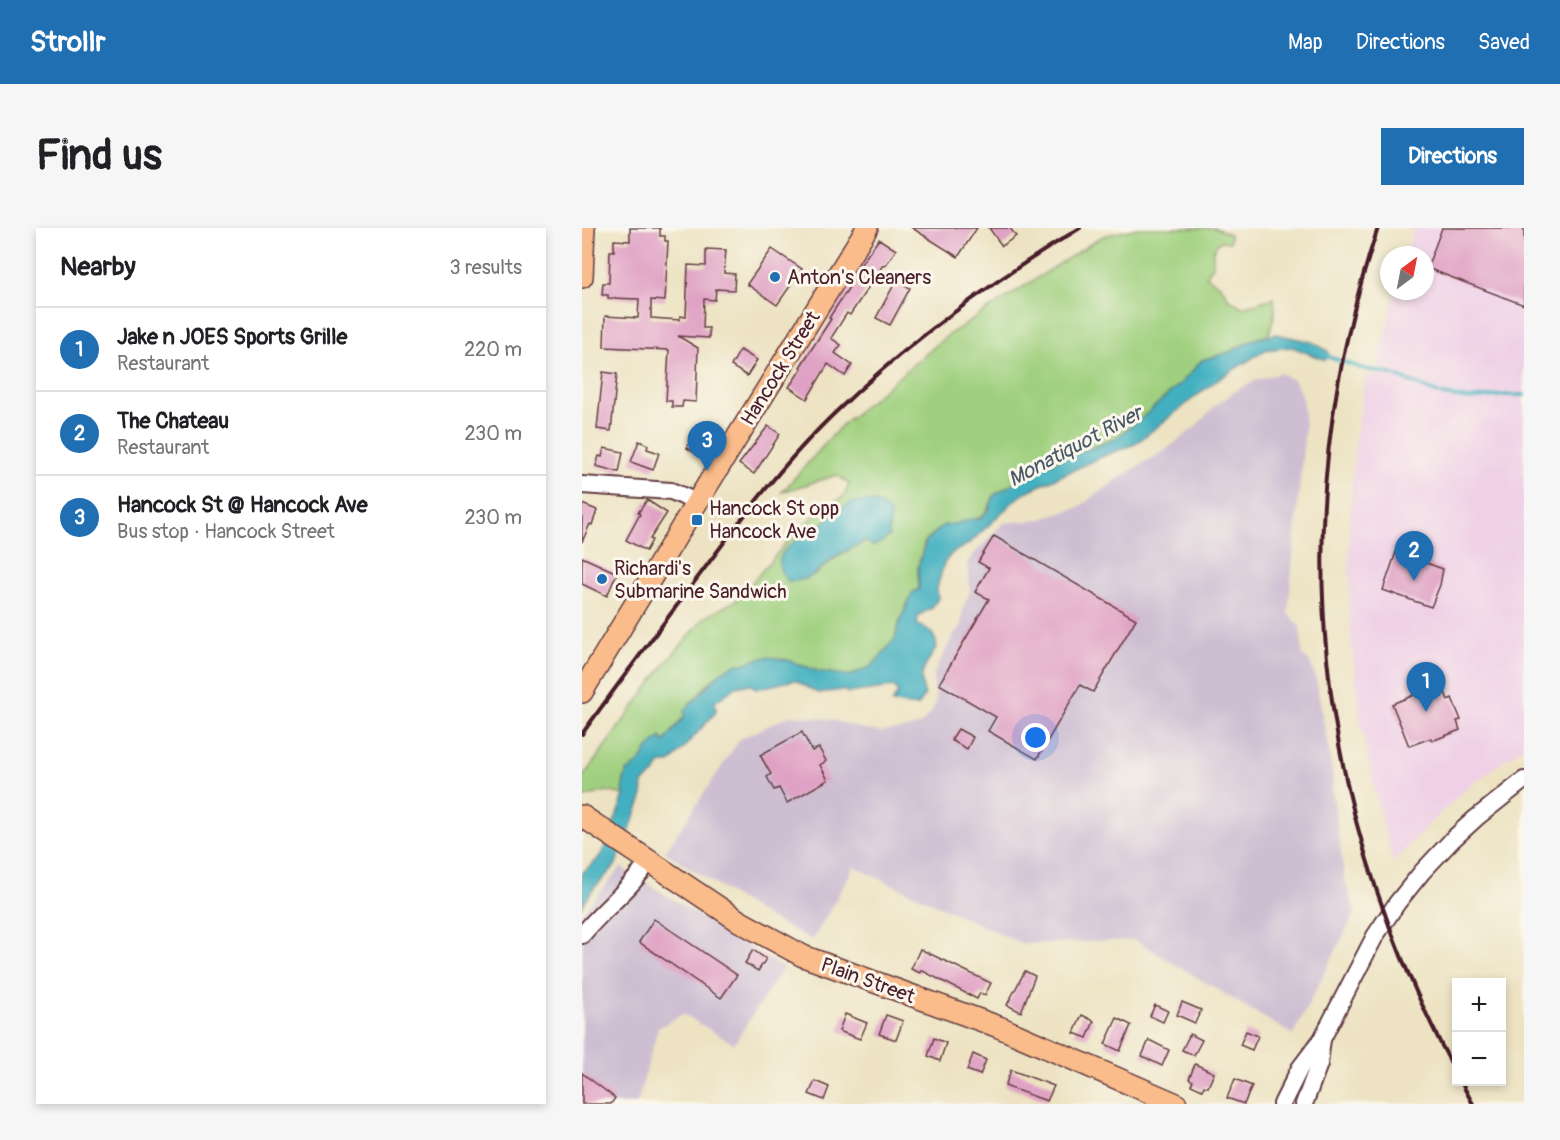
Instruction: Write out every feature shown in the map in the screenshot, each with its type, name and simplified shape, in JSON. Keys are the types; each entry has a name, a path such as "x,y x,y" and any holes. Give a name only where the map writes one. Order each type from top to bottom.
{"main road":[{"path":"582,277 584,228"},
{"name":"Hancock Street","path":"582,692 867,228"},
{"name":"Plain Street","path":"590,822 739,921 803,956 999,1027 1176,1104"}],"street":[{"path":"582,485 671,491 697,502"},
{"path":"1282,1104 1305,1060 1322,1040 1375,936 1414,882 1476,818 1524,780"},
{"path":"582,935 639,875 649,861"},
{"path":"1304,1104 1319,1064 1322,1040"}],"shaded area":[{"path":"1414,228 1524,228 1524,746 1465,790 1393,862 1378,805 1360,718 1350,629 1349,539 1354,450 1366,374 1376,376 1393,300 1434,300 1434,246 1408,246"},
{"path":"1280,373 1295,381 1302,398 1305,426 1288,613 1300,627 1303,656 1310,662 1316,678 1333,776 1332,789 1345,881 1355,913 1293,1035 1135,940 1023,944 854,867 813,940 767,917 665,852 740,739 791,715 833,720 881,732 921,724 933,710 936,700 934,673 954,634 961,626 963,609 970,591 967,562 1003,523 1039,520 1079,507 1125,474 1167,449 1194,428 1216,405 1240,388"},
{"path":"621,867 783,968 734,1044 683,1014 658,1028 637,1104 582,1104 582,913"}],"green space":[{"path":"1137,228 1215,228 1230,234 1230,242 1220,241 1213,250 1213,266 1206,276 1221,286 1229,299 1242,307 1274,298 1275,312 1269,335 1255,339 1227,353 1202,360 1182,382 1115,439 1082,452 994,495 989,507 980,517 963,523 944,525 925,541 918,567 919,589 912,593 895,639 872,666 852,675 846,675 820,672 787,660 756,659 719,674 692,701 685,715 664,742 661,737 626,776 623,783 624,795 607,791 582,796 582,778 664,665 705,617 737,600 793,535 814,516 844,496 849,484 837,475 782,492 841,426 948,335 1103,236","holes":["853,502 876,502 873,546 866,541 845,552 815,575 795,540 820,526 832,514"]}],"water":[{"path":"1276,334 1312,342 1328,351 1329,357 1325,360 1292,347 1265,350 1217,380 1135,444 1030,490 1015,500 970,543 952,553 944,563 937,588 938,598 932,608 919,615 917,622 919,626 931,633 937,646 922,674 925,694 918,706 892,703 898,693 894,687 848,693 843,690 818,693 795,680 756,689 750,684 736,687 715,702 716,712 670,763 661,763 654,774 643,783 642,798 615,866 594,888 582,906 582,873 597,860 605,848 624,795 623,784 627,772 640,762 648,748 661,737 664,742 685,716 684,711 719,674 735,664 744,664 768,657 787,660 820,672 846,675 852,675 872,666 895,639 912,593 919,589 918,567 926,541 944,525 980,519 989,509 994,495 1045,465 1115,439 1182,382 1202,360 1227,353 1255,339"},
{"path":"853,502 873,502 886,508 890,513 889,536 873,546 866,541 846,551 805,579 788,581 781,571 779,562 782,554 796,540 822,524 834,512"}],"building":[{"path":"630,228 660,228 660,236 665,236 665,241 668,241 665,301 651,300 651,318 680,320 680,316 686,317 688,265 706,266 706,249 726,250 724,273 735,274 734,290 716,289 715,300 704,299 703,328 709,328 709,338 678,336 698,348 696,402 683,401 682,407 672,407 672,401 666,401 669,350 604,347 605,316 638,318 639,299 608,298 608,295 602,295 603,283 609,283 610,251 614,251 614,240 630,241"},
{"path":"912,228 977,228 958,257"},
{"path":"989,228 1010,228 1016,236 1002,246"},
{"path":"1442,228 1524,228 1524,305 1434,271 1434,249"},
{"path":"879,239 896,250 885,266 883,265 850,315 847,313 831,338 841,345 835,353 852,365 845,376 828,364 807,399 789,387 853,281 850,279"},
{"path":"772,249 802,269 777,305 747,284"},
{"path":"896,281 910,288 890,325 876,318"},
{"path":"740,350 757,360 747,376 731,366"},
{"path":"603,372 617,374 611,431 597,429"},
{"path":"768,426 780,434 754,474 739,464"},
{"path":"695,431 700,435 702,431 713,438 707,449 710,451 705,459 687,448"},
{"path":"639,441 648,445 647,449 659,453 653,470 631,462"},
{"path":"604,448 623,452 619,472 596,466 599,456 602,457"},
{"path":"647,500 667,513 650,539 652,540 646,551 626,540 640,514 638,513"},
{"path":"582,504 597,510 592,525 590,524 582,542"},
{"path":"994,536 1136,619 1093,692 1080,685 1037,759 988,731 996,717 939,684 989,599 975,592 989,568 978,562"},
{"path":"1396,552 1443,569 1440,585 1431,607 1383,590"},
{"name":"Richardi's Submarine Sandwich","path":"582,557 617,573 607,596 582,584"},
{"path":"1441,682 1448,700 1452,698 1461,720 1457,721 1460,730 1432,741 1431,738 1409,746 1392,704"},
{"path":"958,729 973,737 967,749 951,740"},
{"path":"802,732 812,751 819,748 826,761 820,765 828,780 787,803 779,788 774,790 767,777 771,774 760,755"},
{"path":"654,919 737,975 721,998 639,942"},
{"path":"920,949 991,983 985,995 980,993 977,999 921,970 920,973 911,969"},
{"path":"753,950 766,959 758,971 745,963"},
{"path":"1025,971 1035,976 1021,1012 1007,1005"},
{"path":"1182,1002 1201,1010 1195,1023 1177,1015"},
{"path":"1155,1005 1168,1011 1163,1022 1150,1016"},
{"path":"845,1014 867,1023 860,1039 839,1031"},
{"path":"886,1015 903,1021 896,1040 879,1034"},
{"path":"1082,1015 1094,1021 1087,1038 1074,1033"},
{"path":"1117,1018 1131,1025 1120,1051 1105,1044"},
{"path":"1246,1031 1258,1036 1252,1050 1240,1045"},
{"path":"1190,1034 1202,1040 1194,1055 1182,1050"},
{"path":"934,1038 946,1043 940,1061 928,1056"},
{"path":"1149,1040 1169,1050 1162,1066 1142,1056"},
{"path":"973,1054 986,1060 980,1075 967,1070"},
{"path":"1195,1064 1214,1073 1208,1087 1204,1086 1202,1090 1191,1085 1193,1081 1189,1079"},
{"path":"1011,1070 1054,1086 1047,1101 1005,1086"},
{"path":"582,1073 615,1098 611,1104 582,1104"},
{"path":"1235,1079 1252,1086 1244,1104 1227,1098"},
{"path":"815,1081 829,1087 824,1100 809,1094"}],"waterway":[{"name":"Monatiquot River","path":"1326,356 1361,368 1391,374 1443,395 1469,399 1524,395"}],"railway":[{"path":"582,734 742,518 817,430 894,359 924,335 984,290 1080,228"},
{"path":"1378,228 1348,336 1329,444 1322,552 1327,659 1343,765 1370,869 1408,972 1452,1065"},
{"path":"1463,1086 1473,1104"}],"place":[{"name":"Anton's Cleaners","path":"775,277"},
{"name":"Hancock St @ Hancock Ave","path":"707,471"},
{"name":"Hancock St opp Hancock Ave","path":"697,520"},
{"name":"Richardi's Submarine Sandwich","path":"602,579"},
{"name":"The Chateau","path":"1414,581"},
{"name":"Jake n JOES Sports Grille","path":"1426,712"}]}
